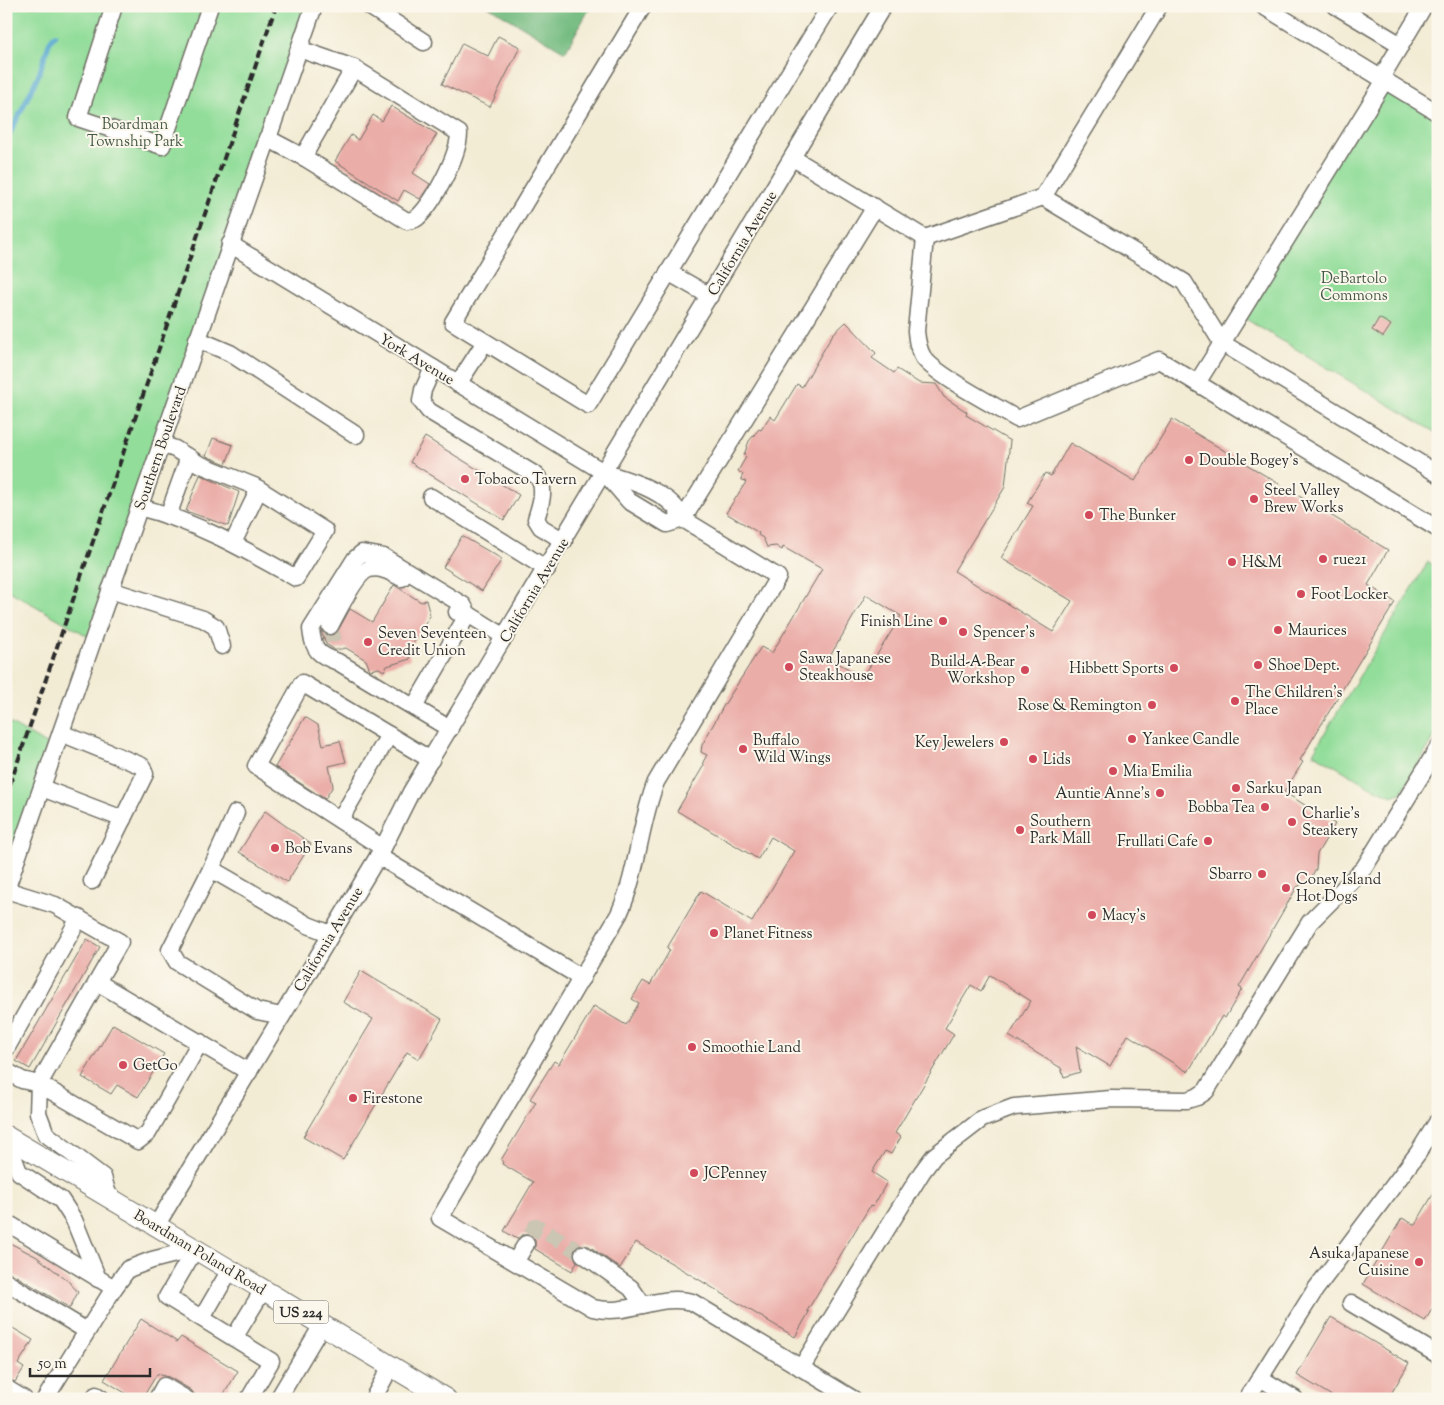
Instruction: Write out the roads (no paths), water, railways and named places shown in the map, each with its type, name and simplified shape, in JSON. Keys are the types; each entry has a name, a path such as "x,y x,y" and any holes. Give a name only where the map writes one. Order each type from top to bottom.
{"main road":[{"name":"Boardman Poland Road","path":"6,1137 446,1399"}],"street":[{"path":"114,6 78,118 162,146 210,6"},
{"name":"Southern Boulevard","path":"6,890 314,6"},
{"path":"369,6 424,42"},
{"path":"643,6 453,322 588,406 830,6"},
{"name":"California Avenue","path":"156,1226 380,852 431,760 605,473 883,6"},
{"path":"925,238 1043,197 1159,6"},
{"path":"1263,6 1438,113"},
{"path":"1336,6 1401,46"},
{"path":"1197,383 1383,79 1424,6"},
{"path":"268,138 303,157 407,222 417,218 433,198 459,143 459,133 354,68 299,49"},
{"path":"303,157 354,68"},
{"path":"793,158 925,238"},
{"path":"1043,197 1184,282 1222,343 1438,474"},
{"path":"683,519 875,207"},
{"path":"925,238 916,331 917,346 924,358 937,370 1017,419 1160,360 1438,530"},
{"name":"York Avenue","path":"230,244 605,473 638,483 678,507 683,519 778,577 656,782 646,806 636,866 628,894 618,916 582,978"},
{"path":"668,272 710,296"},
{"path":"197,339 230,353 356,435"},
{"path":"458,384 485,342"},
{"path":"433,368 423,390 421,401 429,411 537,476 541,481 542,496 536,519 541,527 564,541"},
{"path":"139,507 168,516 232,542 296,578 325,530 259,490 161,444"},
{"path":"168,516 189,458"},
{"path":"232,542 259,490"},
{"path":"431,497 546,569"},
{"path":"450,729 337,656 320,655 312,642 311,630 355,559 362,553 384,557 463,605 468,614"},
{"path":"330,626 358,578 368,569 382,569 403,579 458,613 468,614 505,637"},
{"path":"110,590 203,620 216,627 222,646"},
{"path":"414,707 468,614"},
{"path":"431,760 302,683 256,766 340,820 380,852 582,978 440,1218 592,1308 617,1311 669,1299 692,1302 853,1399"},
{"path":"61,733 142,766 145,774 92,880"},
{"path":"340,820 389,735"},
{"path":"801,1368 922,1172 934,1156 982,1119 1014,1107 1111,1099 1187,1100 1197,1097 1206,1090 1310,922 1364,868 1438,748"},
{"path":"42,788 123,819"},
{"path":"236,813 170,950 177,962 257,1011 282,1016"},
{"path":"210,868 308,925 331,934"},
{"path":"6,890 55,905 120,942 39,1084 38,1113 46,1134 103,1177 109,1198"},
{"path":"6,1049 79,918"},
{"path":"97,982 249,1072"},
{"path":"6,1070 22,1080 39,1084 138,1141 148,1133 200,1042"},
{"path":"1247,1399 1315,1290 1418,1153 1438,1121"},
{"path":"6,1137 19,1172 61,1200 74,1220 98,1278"},
{"path":"6,1222 114,1288"},
{"path":"515,1262 526,1244"},
{"path":"45,1399 114,1288 128,1269 152,1260 195,1249"},
{"path":"195,1249 167,1297 271,1361 294,1373"},
{"path":"580,1258 604,1267 613,1277 631,1288 643,1305"},
{"path":"202,1318 230,1270"},
{"path":"6,1282 87,1331"},
{"path":"234,1338 263,1290"},
{"path":"1351,1303 1438,1355"},
{"path":"278,1399 322,1325"},
{"path":"249,1399 271,1361"},
{"path":"372,1399 391,1366"},
{"path":"1260,1378 1295,1399"},
{"path":"157,1399 164,1386 186,1399"},
{"path":"6,1388 24,1399"}],"waterway":[{"path":"9,136 39,74 50,41 55,35"}],"tunnel":[{"path":"330,626 336,650"},
{"path":"531,1235 536,1226 583,1254"}],"railway":[{"path":"6,796 276,6"}],"place":[{"name":"Double Bogey's","path":"1189,460"},
{"name":"Tobacco Tavern","path":"465,479"},
{"name":"Steel Valley Brew Works","path":"1254,499"},
{"name":"The Bunker","path":"1089,515"},
{"name":"rue21","path":"1323,559"},
{"name":"H&M","path":"1232,562"},
{"name":"Foot Locker","path":"1301,594"},
{"name":"Finish Line","path":"943,621"},
{"name":"Maurices","path":"1278,630"},
{"name":"Spencer's","path":"963,632"},
{"name":"Seven Seventeen Credit Union","path":"368,642"},
{"name":"Shoe Dept.","path":"1258,665"},
{"name":"Sawa Japanese Steakhouse","path":"789,667"},
{"name":"Hibbett Sports","path":"1174,668"},
{"name":"Build-A-Bear Workshop","path":"1025,670"},
{"name":"The Children's Place","path":"1235,701"},
{"name":"Rose & Remington","path":"1152,705"},
{"name":"Yankee Candle","path":"1132,739"},
{"name":"Key Jewelers","path":"1004,742"},
{"name":"Buffalo Wild Wings","path":"743,749"},
{"name":"Lids","path":"1033,759"},
{"name":"Mia Emilia","path":"1113,771"},
{"name":"Sarku Japan","path":"1236,788"},
{"name":"Auntie Anne's","path":"1160,793"},
{"name":"Bobba Tea","path":"1265,807"},
{"name":"Charlie's Steakery","path":"1292,822"},
{"name":"Southern Park Mall","path":"1020,830"},
{"name":"Frullati Cafe","path":"1208,841"},
{"name":"Bob Evans","path":"275,848"},
{"name":"Sbarro","path":"1262,874"},
{"name":"Coney Island Hot Dogs","path":"1286,888"},
{"name":"Macy's","path":"1092,915"},
{"name":"Planet Fitness","path":"714,933"},
{"name":"Smoothie Land","path":"692,1047"},
{"name":"GetGo","path":"123,1065"},
{"name":"Firestone","path":"353,1098"},
{"name":"JCPenney","path":"694,1173"},
{"name":"Asuka Japanese Cuisine","path":"1419,1262"}],"park label":[{"name":"Boardman Township Park","path":"135,132"},
{"name":"DeBartolo Commons","path":"1354,286"}]}
